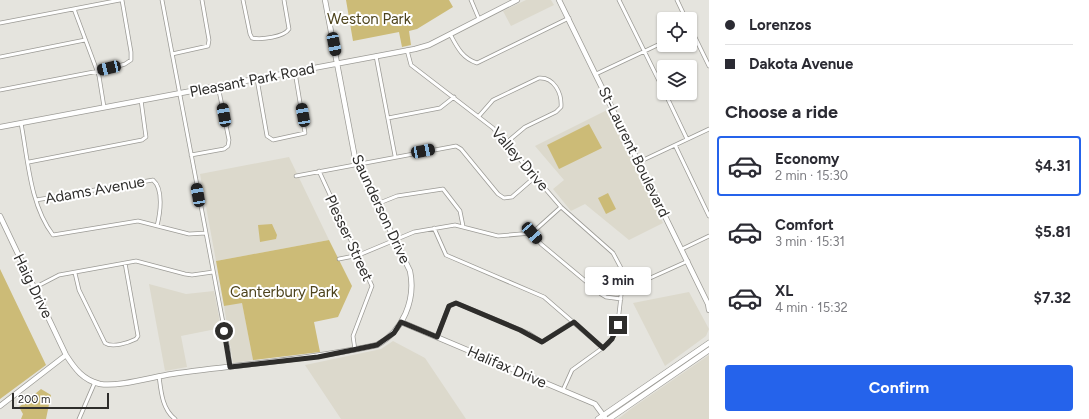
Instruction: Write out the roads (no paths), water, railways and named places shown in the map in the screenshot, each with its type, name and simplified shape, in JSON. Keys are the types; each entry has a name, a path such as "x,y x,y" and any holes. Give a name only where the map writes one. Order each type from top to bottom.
{"main road":[{"path":"606,418 709,343"},
{"path":"598,419 606,418 709,350"},
{"path":"673,368 676,373"}],"street":[{"path":"0,23 121,0 131,52 131,60 125,64 0,90"},
{"path":"162,0 230,367"},
{"path":"172,54 208,46 209,40 202,0"},
{"path":"244,0 252,38 258,39 287,32 289,24 284,0"},
{"name":"Saunderson Drive","path":"95,382 111,384 230,367 286,362 355,350 377,345 387,340 394,333 401,322 412,290 410,271 357,164 325,0"},
{"path":"471,0 479,19"},
{"name":"Pleasant Park Road","path":"0,127 295,72 429,45 518,0"},
{"name":"St-Laurent Boulevard","path":"559,0 688,261 708,304 709,310"},
{"path":"619,0 657,78"},
{"path":"677,0 683,12"},
{"path":"74,9 97,71 104,107"},
{"path":"450,34 460,53 477,63 569,18"},
{"path":"0,57 85,40"},
{"path":"697,43 709,66"},
{"path":"596,74 657,45"},
{"name":"Valley Drive","path":"407,50 411,65 493,128 561,207 613,252 618,261 623,278"},
{"path":"376,56 396,156"},
{"path":"257,79 267,136 273,140 305,132 295,72"},
{"path":"479,116 492,100 539,78 546,77 553,82 562,100 561,107 556,112 525,127 506,143"},
{"path":"191,155 224,149 228,146 229,140 218,86"},
{"path":"388,118 440,108 454,97"},
{"path":"29,162 146,138 141,100"},
{"path":"668,100 687,139"},
{"path":"21,123 36,200 53,235 138,221 189,234 206,233"},
{"path":"639,162 709,129"},
{"path":"675,145 709,216"},
{"path":"296,176 396,156 456,146 461,149 498,194 504,198 512,197 535,177"},
{"name":"Plesser Street","path":"319,171 344,229 359,255 372,286 353,336 355,350"},
{"name":"Adams Avenue","path":"36,200 153,180 157,185 161,207 157,226"},
{"path":"377,204 397,196 443,189 460,210 463,226"},
{"path":"339,259 359,255 414,232 455,225 498,236 532,233 561,207"},
{"name":"Haig Drive","path":"0,216 66,355 76,371 95,382"},
{"path":"434,228 446,255 450,258 544,297 603,348"},
{"path":"532,233 541,244 601,294 606,297 621,299"},
{"path":"682,249 709,236"},
{"path":"34,288 59,275 136,261 192,275 213,272"},
{"path":"563,390 572,370 608,344 617,331 623,278 648,279 688,261"},
{"path":"75,273 79,290 105,343 112,345 133,341 138,336 125,263"},
{"path":"437,337 449,306 456,303 522,331 542,342 574,322"},
{"name":"Halifax Drive","path":"401,322 595,404 606,418"},
{"path":"0,406 66,355"},
{"path":"159,376 166,409 175,419"},
{"path":"78,419 95,382"}],"park label":[{"name":"Weston Park","path":"369,19"},
{"name":"Canterbury Park","path":"284,292"}]}
